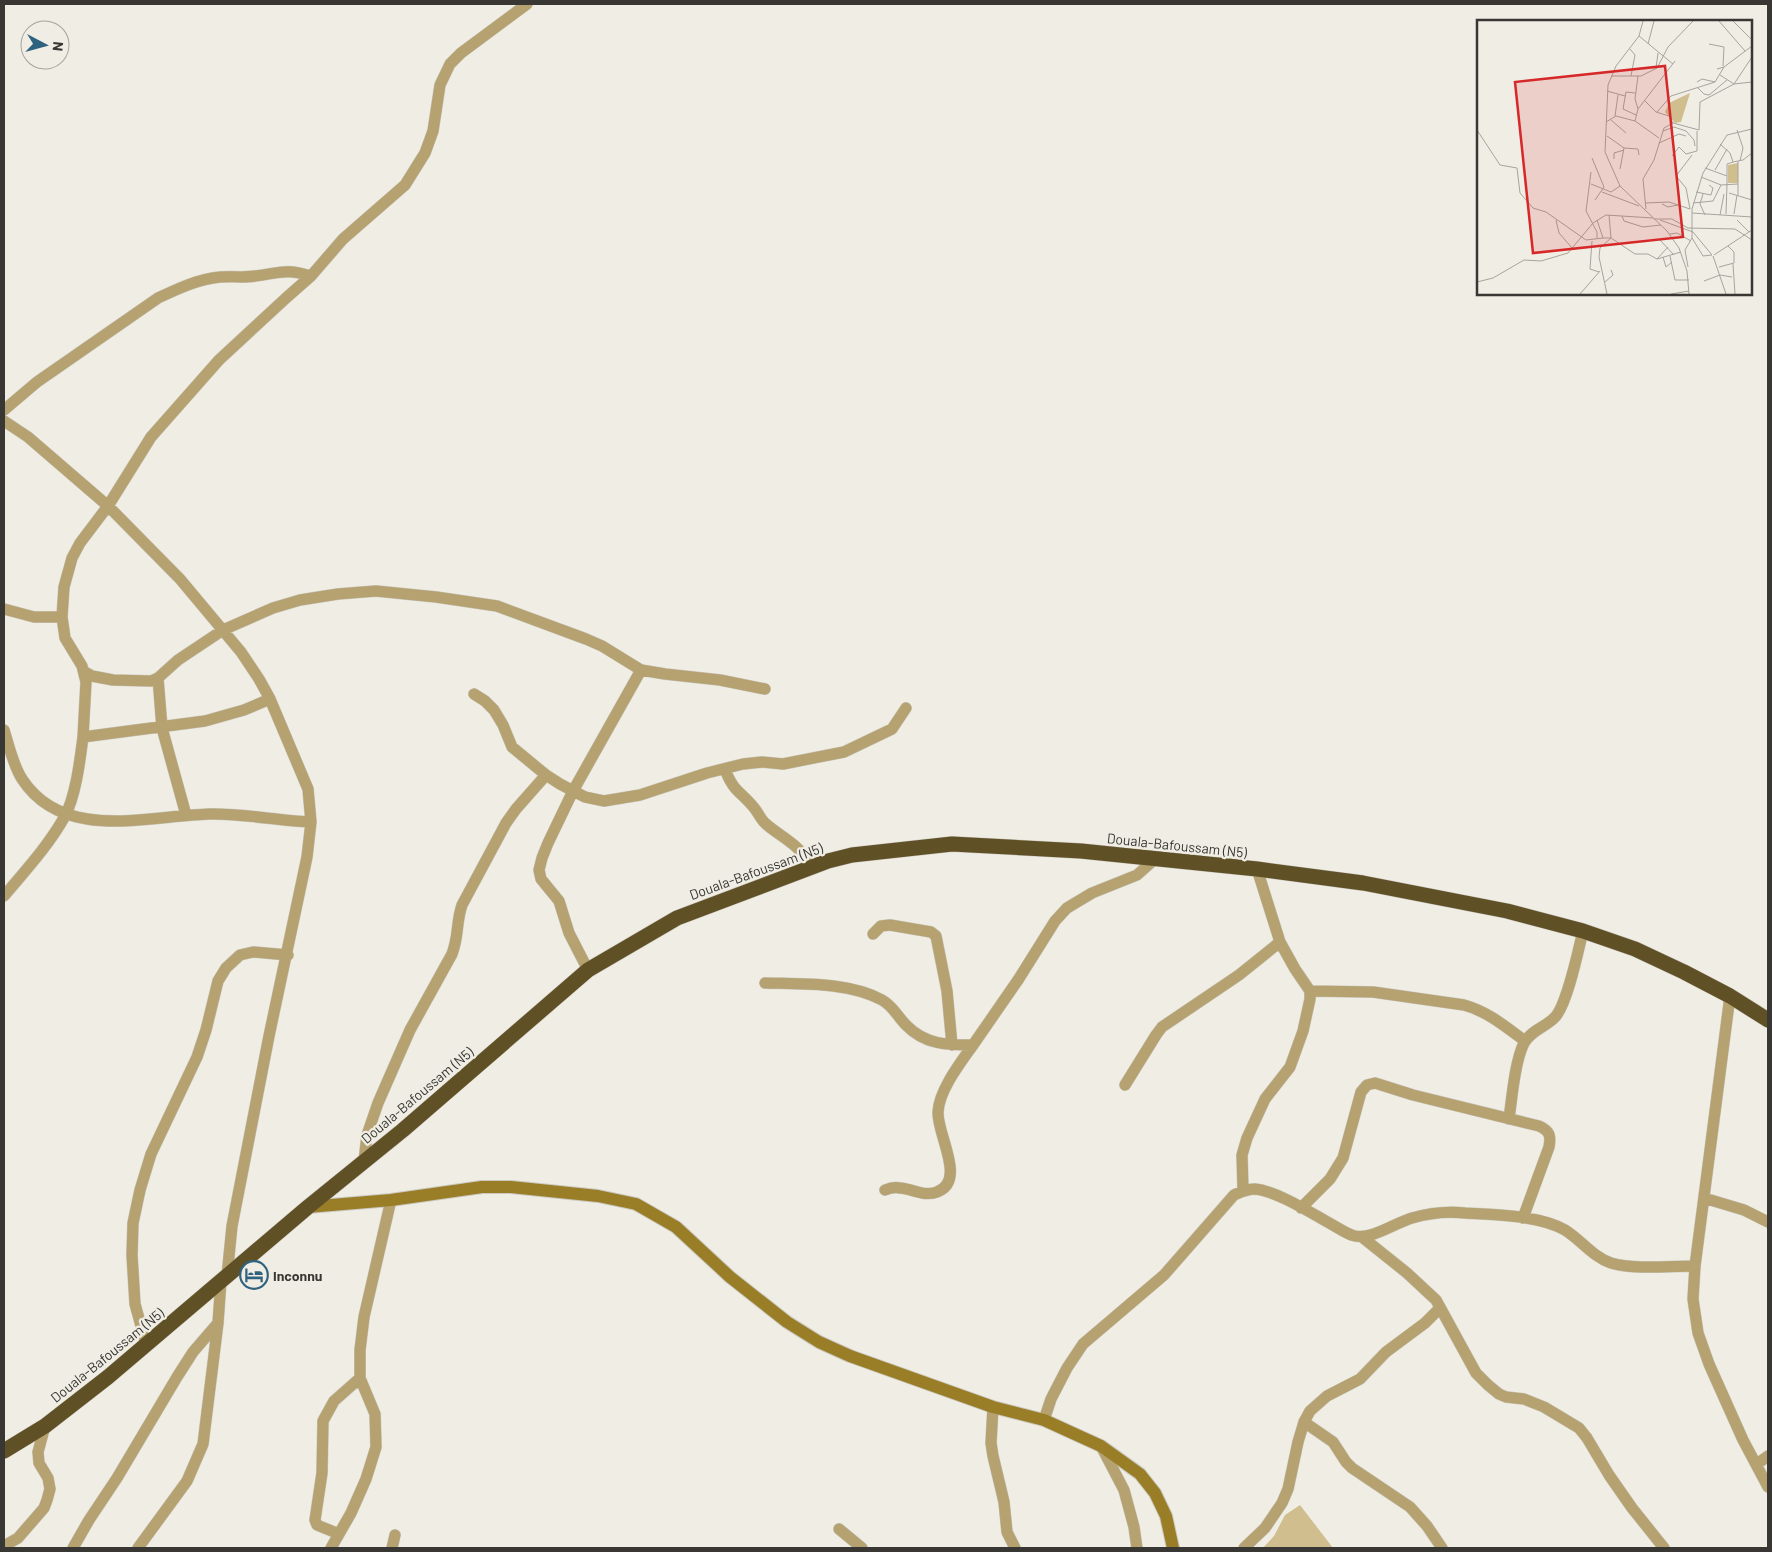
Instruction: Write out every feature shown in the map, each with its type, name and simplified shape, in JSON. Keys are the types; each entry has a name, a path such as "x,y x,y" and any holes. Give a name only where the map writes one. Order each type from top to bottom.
{"highway":[{"name":"Douala-Bafoussam (N5)","path":"4,1451 45,1426 83,1397 308,1207 403,1130 588,970 677,918 810,866 852,855 952,844 1080,851 1363,883 1454,899 1507,910 1583,931 1634,949 1730,996 1768,1020"}],"street":[{"path":"4,896 48,842 65,815 77,776 83,737 86,682 84,672 65,638 62,617 64,588 72,558 157,430 230,349 246,337 311,276 343,239 405,185 425,153 433,132 440,85 450,64 461,53 527,4"},
{"path":"4,410 37,382 158,298 173,291 219,277 254,276 278,271 296,272 311,276"},
{"path":"4,421 28,437 108,506 180,579 223,630 251,665 270,699 308,789 311,822 307,857 288,955 269,1036 232,1226 203,1444 199,1458 188,1481 138,1548"},
{"path":"84,672 102,678 146,682 158,678 178,660 223,630 273,608 300,600 376,591 497,606 602,646 641,670 720,680 764,689"},
{"path":"4,610 34,617 62,617"},
{"path":"588,970 569,933 559,902 541,879 539,870 548,843 573,791 641,670"},
{"path":"158,678 162,728 186,815"},
{"path":"474,694 494,710 503,725 512,747 546,775 573,791 594,800 604,801 640,795 725,769 762,762 783,764 844,752 892,729 906,708"},
{"path":"83,737 205,722 244,710 270,699"},
{"path":"4,730 22,779 43,803 65,815 92,821 228,813 286,821 311,822"},
{"path":"725,769 736,791 754,808 765,823 797,847 810,866"},
{"path":"364,1161 367,1135 374,1113 410,1030 452,954 456,942 459,913 462,905 506,823 546,775"},
{"path":"885,1190 902,1188 928,1194 946,1188 951,1175 938,1113 943,1094 973,1045 1066,908 1092,893 1137,875 1155,859"},
{"path":"1243,1190 1242,1155 1246,1138 1266,1099 1290,1067 1308,1014 1310,991 1280,942 1257,870"},
{"path":"873,934 881,926 890,925 931,932 936,936 948,998 952,1045"},
{"path":"1509,1119 1520,1052 1525,1041 1535,1030 1553,1020 1558,1013 1570,982 1583,931"},
{"path":"1125,1085 1162,1027 1239,975 1280,942"},
{"path":"146,1344 135,1304 132,1254 133,1222 151,1154 197,1057 218,981 226,968 240,955 254,952 288,955"},
{"path":"765,983 831,986 862,993 883,1000 893,1008 906,1025 916,1034 937,1044 973,1045"},
{"path":"1310,991 1373,992 1464,1005 1487,1014 1525,1041"},
{"path":"1730,996 1695,1266 1693,1298 1698,1333 1723,1397 1743,1440 1757,1464 1758,1471 1768,1486"},
{"path":"1301,1208 1330,1179 1343,1158 1361,1092 1367,1085 1375,1083 1413,1095 1546,1129 1550,1136 1549,1147 1523,1218"},
{"path":"308,1207 390,1200 482,1187 511,1187 598,1196 636,1204 676,1227 730,1277 787,1322 819,1342 850,1356 992,1407 1044,1420 1101,1446 1140,1474 1155,1493 1166,1516 1173,1548"},
{"path":"1044,1420 1067,1368 1083,1344 1164,1275 1234,1195 1243,1190 1255,1189 1268,1192 1346,1233 1362,1237 1427,1290 1436,1300 1476,1373 1498,1394 1524,1399 1544,1407 1579,1428 1632,1508 1664,1548"},
{"path":"1704,1198 1744,1210 1768,1222"},
{"path":"331,1548 351,1513 366,1479 376,1446 374,1414 360,1378 360,1350 364,1317 390,1200"},
{"path":"1362,1237 1372,1235 1395,1223 1432,1213 1462,1212 1523,1218 1554,1225 1566,1231 1601,1258 1617,1265 1695,1266"},
{"path":"1244,1548 1265,1528 1282,1503 1288,1489 1293,1459 1304,1422 1310,1411 1327,1396 1360,1378 1386,1352 1425,1323 1440,1308"},
{"path":"74,1548 89,1520 117,1478 173,1384 194,1352 218,1323"},
{"path":"339,1534 317,1525 315,1520 322,1473 322,1428 325,1416 334,1401 360,1378"},
{"path":"992,1407 991,1443 993,1456 1004,1502 1007,1532 1015,1548"},
{"path":"1304,1422 1333,1442 1352,1468 1410,1507 1427,1526 1442,1548"},
{"path":"4,1546 18,1538 44,1508 47,1500 50,1489 48,1478 39,1463 38,1452 45,1426"},
{"path":"1101,1446 1124,1490 1134,1527 1137,1548"},
{"path":"1757,1464 1768,1456"},
{"path":"839,1528 862,1548"},
{"path":"392,1548 395,1535"}],"shaded area":[{"path":"1300,1505 1333,1548 1263,1548 1274,1536 1285,1515"}],"place":[{"name":"Inconnu","path":"254,1275"}]}
